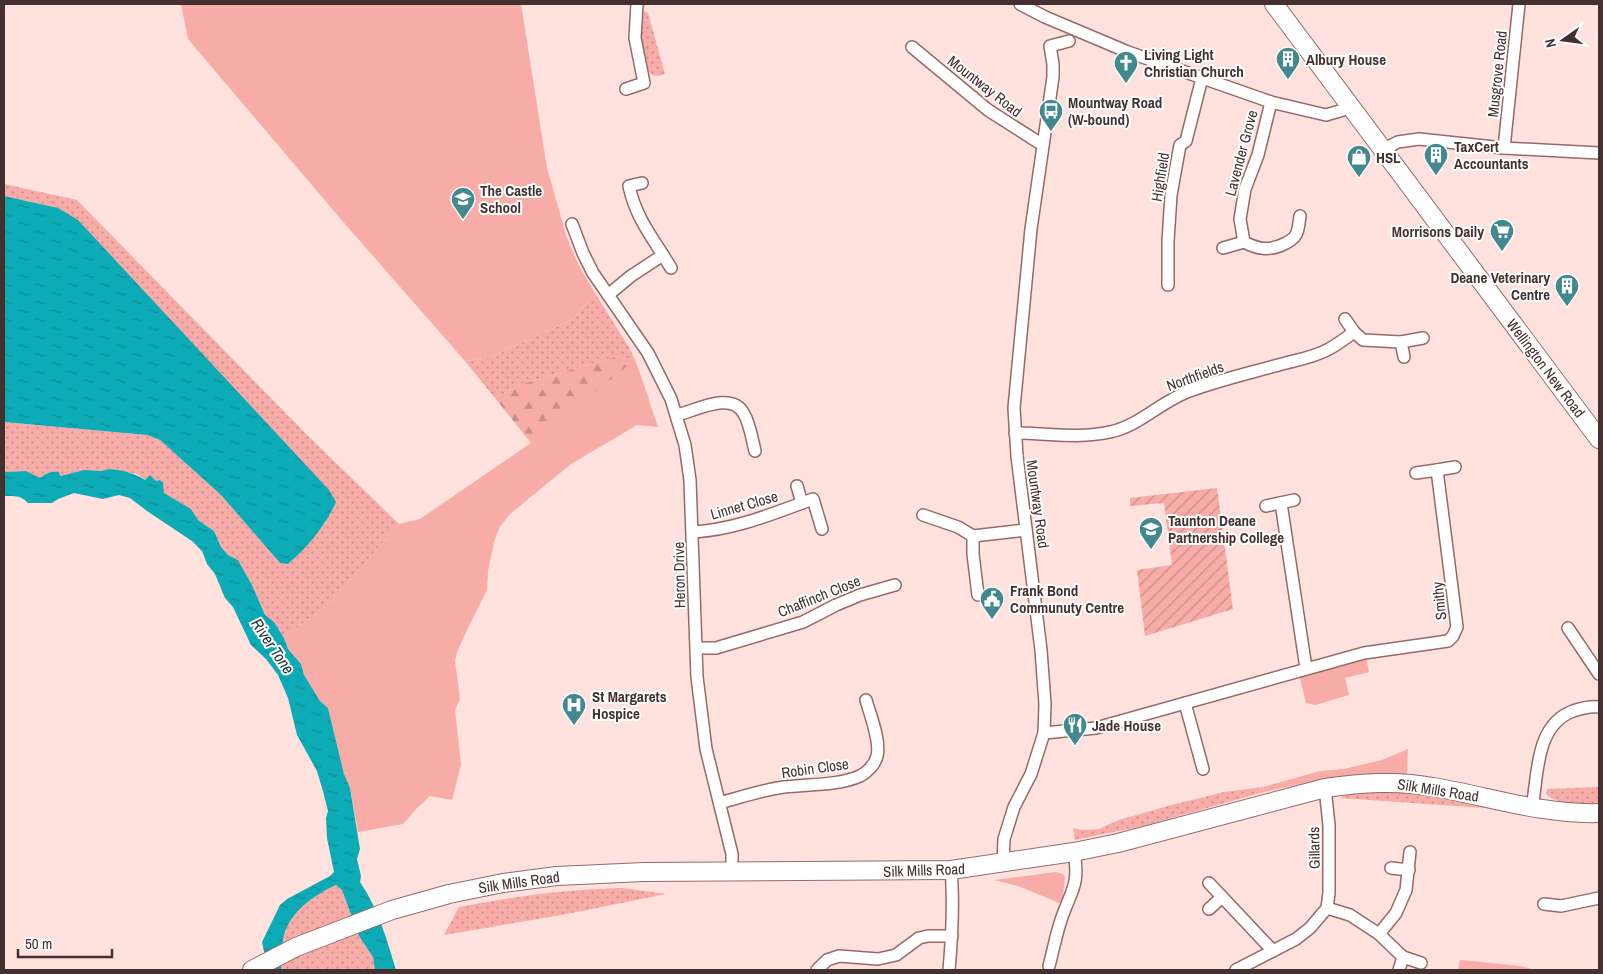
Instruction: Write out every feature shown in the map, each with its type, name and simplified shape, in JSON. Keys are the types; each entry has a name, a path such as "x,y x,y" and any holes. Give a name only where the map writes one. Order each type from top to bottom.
{"main road":[{"name":"Wellington New Road","path":"1274,4 1599,439"},
{"name":"Silk Mills Road","path":"252,970 296,947 392,910 449,894 503,883 557,876 644,872 951,870 1074,852 1118,843 1325,788 1360,784 1403,783 1432,786 1532,808 1586,814 1599,813"}],"street":[{"path":"626,89 650,82 635,38 637,4"},
{"name":"Musgrove Road","path":"1504,148 1519,4"},
{"path":"1022,5 1045,18 1128,52 1271,102 1326,115 1343,110 1350,105"},
{"name":"Mountway Road","path":"1003,863 1004,839 1014,807 1032,774 1044,733 1045,704 1041,650 1015,433 1014,408 1031,229 1053,77 1050,46 1069,41"},
{"name":"Mountway Road","path":"912,47 988,110 1038,142 1043,143"},
{"name":"Highfield","path":"1168,285 1169,218 1173,177 1180,145 1186,141 1202,78"},
{"name":"Lavender Grove","path":"1244,242 1240,219 1245,189 1258,155 1271,102"},
{"path":"1384,149 1398,142 1419,139 1504,148 1599,153"},
{"path":"642,183 624,187 638,216 671,268"},
{"path":"1223,248 1244,242 1264,249 1278,248 1297,234 1300,216"},
{"name":"Heron Drive","path":"572,224 593,272 648,353 671,399 685,445 690,480 693,532 697,676 706,749 732,854 732,872"},
{"path":"1297,234 1308,241"},
{"path":"608,295 631,276 663,255"},
{"path":"1345,319 1354,332 1363,340 1402,342 1423,338"},
{"name":"Northfields","path":"1015,433 1066,436 1111,432 1128,427 1171,399 1216,382 1307,358 1328,350 1354,332"},
{"path":"1402,342 1404,357"},
{"path":"676,415 718,402 728,402 744,412 755,451"},
{"path":"1416,473 1455,467"},
{"name":"Smithy","path":"1044,733 1096,728 1306,668 1382,649 1448,641 1453,636 1457,627 1437,470"},
{"name":"Linnet Close","path":"796,486 802,503"},
{"name":"Linnet Close","path":"693,532 715,531 746,523 813,499 822,529"},
{"path":"1266,506 1294,500"},
{"path":"1282,503 1306,668"},
{"path":"923,515 958,527 973,536 1026,530"},
{"path":"973,536 973,554 978,595"},
{"name":"Chaffinch Close","path":"697,648 716,648 803,622 852,598 895,585"},
{"path":"1568,628 1571,643 1599,674"},
{"name":"Robin Close","path":"720,803 753,793 783,787 827,783 861,775 870,769 878,751 877,740 866,700"},
{"path":"1185,703 1203,769"},
{"path":"1532,808 1537,768 1549,730 1568,713 1583,707 1599,707"},
{"name":"Gillards","path":"1325,788 1329,825 1330,893 1327,908"},
{"path":"1049,966 1062,917 1076,885 1074,852"},
{"path":"1378,934 1396,913 1406,890 1410,852"},
{"path":"1391,868 1409,870"},
{"path":"949,970 954,898 951,870"},
{"path":"1208,883 1273,951"},
{"path":"1210,909 1222,897"},
{"path":"1544,904 1561,910 1599,898"},
{"path":"1236,970 1296,940 1310,928 1327,908 1350,915 1378,934 1403,957 1421,963"},
{"path":"816,970 827,960 839,956 878,959 896,955 919,938 952,936"},
{"path":"1399,970 1403,957"}],"green space":[{"name":"The Castle School","path":"181,4 521,4 547,168 567,238 578,264 595,293 573,319 490,357 465,361 339,217 188,39"},
{"path":"641,10 648,13 665,74 653,75 648,71 645,64 641,46"},
{"path":"4,184 77,200 308,436 399,524 332,601 284,638 274,622 265,615 252,585 238,560 228,555 221,547 214,531 198,520 191,509 163,493 163,483 145,480 137,474 110,469 101,471 84,470 60,476 55,471 45,474 40,479 26,471 4,472 4,422 147,435 160,440 221,495 280,563 288,564 296,557 326,522 58,208 4,196"},
{"path":"595,293 635,360 618,356 522,384 495,398 465,361 490,357 573,319"},
{"path":"618,356 635,360 649,399 531,443 495,398 522,384"},
{"path":"635,360 658,427 637,425 571,464 510,514 499,528 488,571 487,590 457,652 455,661 460,699 455,710 461,765 452,800 430,796 403,824 358,832 350,788 344,775 328,708 320,701 304,675 301,664 288,649 284,638 332,601 399,524 420,519 531,443"},
{"path":"1217,488 1233,609 1145,636 1137,570 1172,565 1164,503 1130,506 1130,498"},
{"path":"1366,657 1369,672 1345,678 1349,695 1315,705 1306,703 1299,674"},
{"path":"1408,749 1407,776 1371,774 1335,777 1264,792 1263,787 1320,771 1344,769 1382,760"},
{"path":"1263,787 1264,792 1143,826 1075,840 1073,828 1082,830 1099,829 1119,820 1168,806 1224,792"},
{"path":"1599,787 1599,804 1564,802 1551,798 1546,794 1547,789"},
{"path":"1356,790 1426,793 1499,809 1340,798"},
{"path":"1056,872 1063,874 1065,877 1062,904 1018,886 994,880"},
{"path":"336,885 342,890 359,936 373,957 375,970 281,970 283,939 292,918 304,904"},
{"path":"622,888 666,894 567,914 444,935 459,907 540,894"},
{"path":"1460,960 1520,966 1535,970 1458,970"}],"water":[{"path":"4,196 58,208 78,220 329,490 336,502 332,511 315,536 288,564 280,563 221,495 160,440 147,435 4,422"},
{"name":"River Tone","path":"109,469 128,472 145,480 150,475 156,481 160,480 163,483 164,493 191,509 198,520 214,531 221,547 228,555 238,560 252,585 265,615 274,622 284,638 288,649 301,664 304,675 320,701 328,708 344,774 350,788 360,849 357,859 361,876 360,882 377,913 396,970 375,970 373,957 359,936 342,890 336,885 304,905 292,918 284,935 281,970 268,970 262,942 280,905 334,872 327,838 326,818 328,811 323,791 317,771 297,735 288,698 278,675 266,659 251,645 233,607 225,598 215,574 207,564 202,551 192,541 130,498 119,495 103,499 74,493 52,503 28,503 20,497 4,496 4,472 26,471 40,478 54,472 59,472 60,476 84,470 101,471"}],"place":[{"name":"Albury House","path":"1288,80"},
{"name":"Living Light Christian Church","path":"1126,84"},
{"name":"Mountway Road (W-bound)","path":"1051,132"},
{"name":"TaxCert Accountants","path":"1436,176"},
{"name":"HSL","path":"1359,178"},
{"name":"The Castle School","path":"463,220"},
{"name":"Morrisons Daily","path":"1502,252"},
{"name":"Deane Veterinary Centre","path":"1567,307"},
{"name":"Taunton Deane Partnership College","path":"1151,550"},
{"name":"Frank Bond Communuty Centre","path":"992,620"},
{"name":"St Margarets Hospice","path":"574,726"},
{"name":"Jade House","path":"1075,746"}]}
